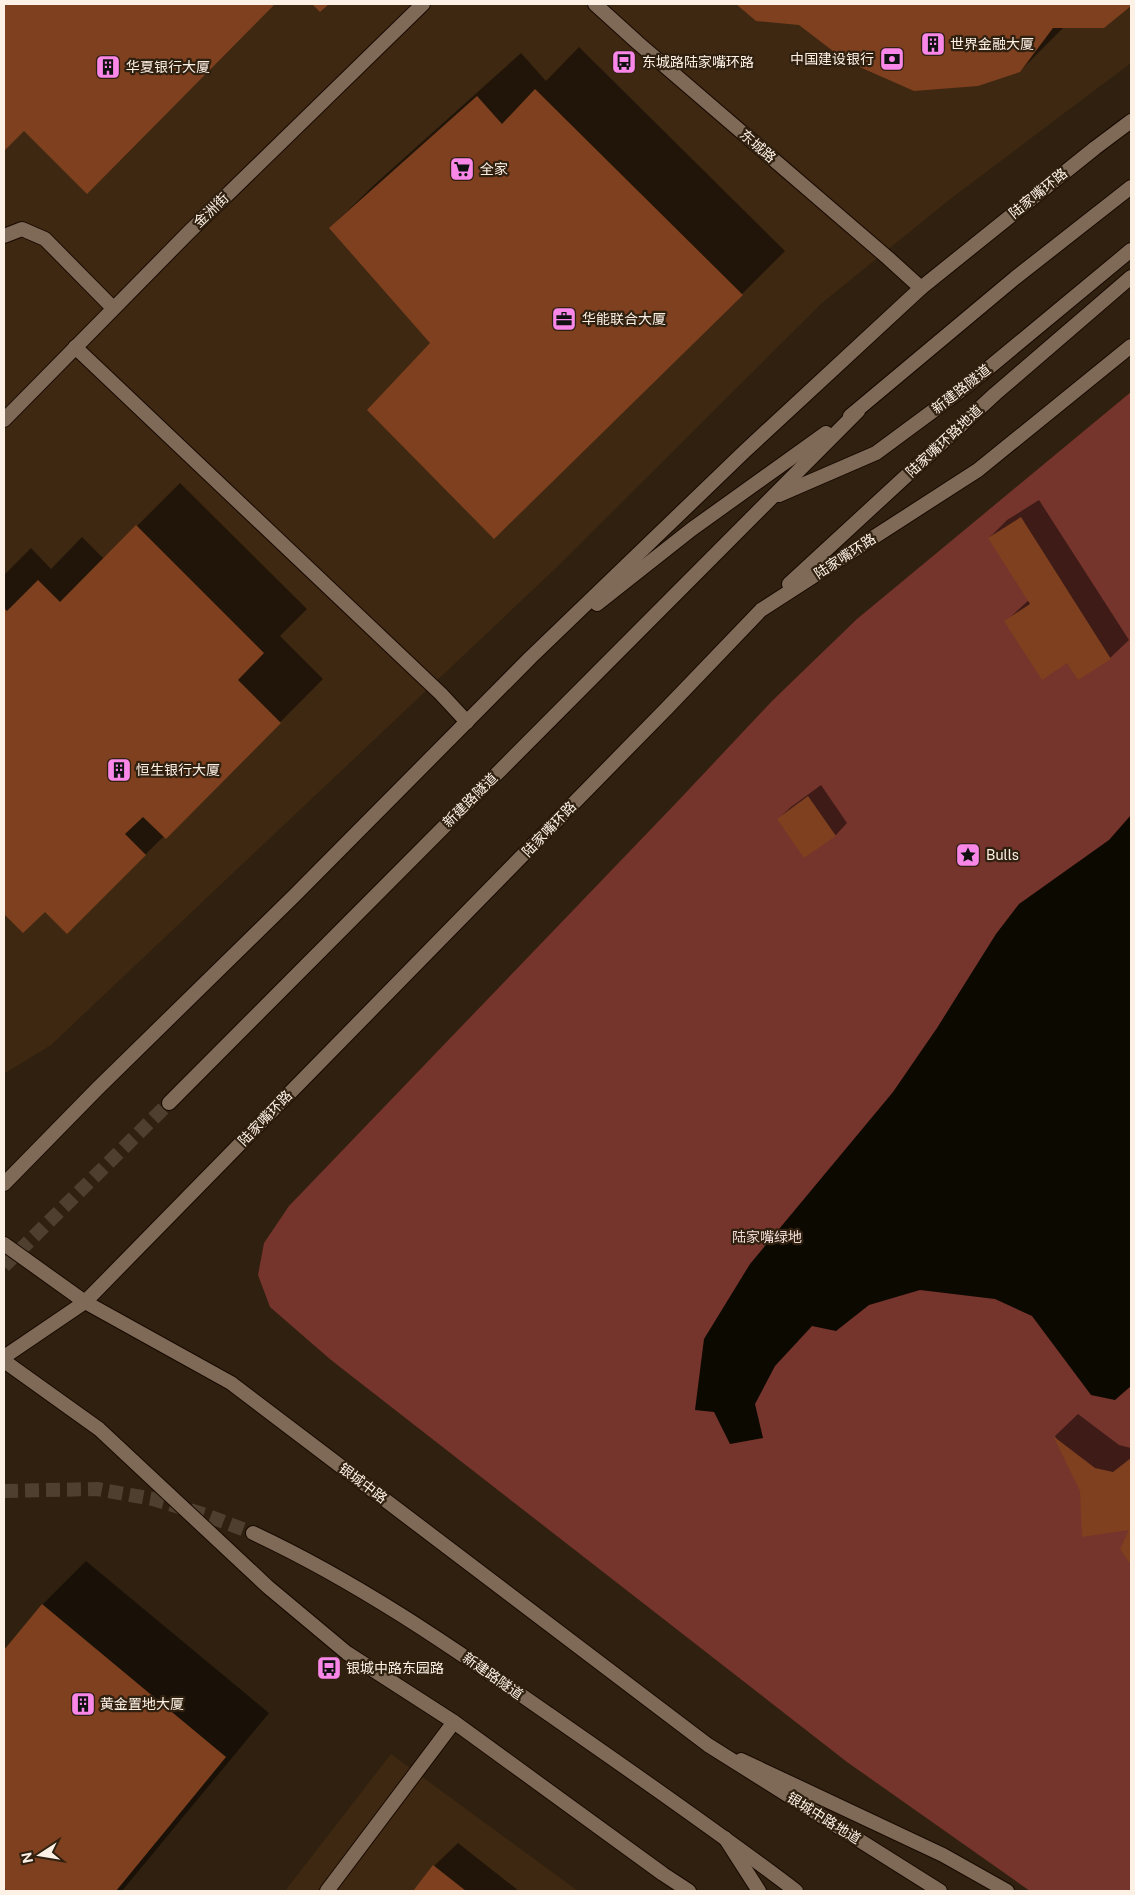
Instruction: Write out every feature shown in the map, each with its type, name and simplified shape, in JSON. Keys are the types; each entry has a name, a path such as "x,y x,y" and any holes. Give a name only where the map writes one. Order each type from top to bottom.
{"main road":[{"name":"金洲街","path":"4,420 287,135 423,4"},
{"name":"东城路","path":"595,4 921,288"},
{"name":"陆家嘴环路","path":"4,1184 530,658 745,451 921,288 1131,121"},
{"name":"陆家嘴环路","path":"530,658 692,529 858,411 1016,278 1131,188"},
{"path":"4,236 22,229 45,239 114,308"},
{"name":"新建路隧道","path":"772,498 876,453 968,385 1131,250"},
{"name":"陆家嘴环路地道","path":"761,610 995,394 1131,277"},
{"name":"陆家嘴环路","path":"4,1356 84,1302 761,610 978,470 1131,346"},
{"path":"75,348 441,694 467,722"},
{"name":"新建路隧道","path":"169,1103 858,411"},
{"name":"银城中路","path":"4,1244 84,1302 232,1383 708,1745"},
{"path":"4,1361 99,1429 268,1587 347,1653 454,1722 689,1891"},
{"name":"新建路隧道","path":"253,1534 296,1553 345,1580 435,1635 723,1836"},
{"path":"327,1891 454,1722"},
{"path":"708,1745 943,1855 1008,1891"},
{"name":"银城中路地道","path":"708,1745 940,1891"},
{"path":"723,1836 759,1891"},
{"path":"723,1836 796,1891"}],"shaded area":[{"path":"4,4 1131,4 1131,63 949,200 822,303 556,568 51,1045 4,1073"},
{"path":"1131,815 1131,1386 1115,1400 1091,1395 1032,1316 995,1299 920,1290 869,1305 836,1331 812,1326 775,1366 755,1404 763,1438 730,1444 714,1412 695,1410 704,1339 750,1264 893,1092 937,1028 996,934 1019,904 1109,840"},
{"path":"391,1754 578,1891 285,1891"}],"green space":[{"name":"陆家嘴绿地","path":"1131,392 1131,1891 1030,1891 847,1762 331,1360 270,1307 258,1275 264,1243 289,1206 772,701 857,619"}],"building":[{"name":"华夏银行大厦","path":"4,4 275,4 87,194 24,131 4,151"},
{"path":"312,4 329,4 320,12"},
{"name":"世界金融大厦","path":"736,4 1131,4 1131,6 1104,28 1053,28 1020,72 978,86 914,91 846,61 799,25 756,21"},
{"name":"华能联合大厦","path":"535,89 743,295 494,539 367,410 430,343 329,228 477,96 502,124"},
{"path":"1021,517 1111,659 1078,680 1067,663 1042,680 1004,621 1030,604 988,538"},
{"name":"恒生银行大厦","path":"136,525 264,653 238,680 281,723 166,839 143,817 125,834 146,855 67,934 45,912 23,933 4,916 4,608 7,611 38,580 60,602"},
{"path":"808,796 836,836 804,858 777,819"},
{"path":"1053,1436 1095,1468 1113,1472 1131,1458 1131,1565 1120,1549 1129,1530 1082,1537 1080,1491"},
{"name":"黄金置地大厦","path":"42,1604 226,1757 116,1891 7,1891 4,1888 4,1650"},
{"path":"433,1865 466,1891 413,1891"}],"tunnel":[{"path":"4,1266 169,1103"},
{"path":"4,1491 97,1489 153,1499 206,1515 253,1533"}],"place":[{"name":"世界金融大厦","path":"933,44"},
{"name":"中国建设银行","path":"892,59"},
{"name":"东城路陆家嘴环路","path":"624,62"},
{"name":"华夏银行大厦","path":"108,67"},
{"name":"全家","path":"462,169"},
{"name":"华能联合大厦","path":"564,319"},
{"name":"恒生银行大厦","path":"119,770"},
{"name":"Bulls","path":"968,855"},
{"name":"银城中路东园路","path":"329,1668"},
{"name":"黄金置地大厦","path":"83,1704"}]}
